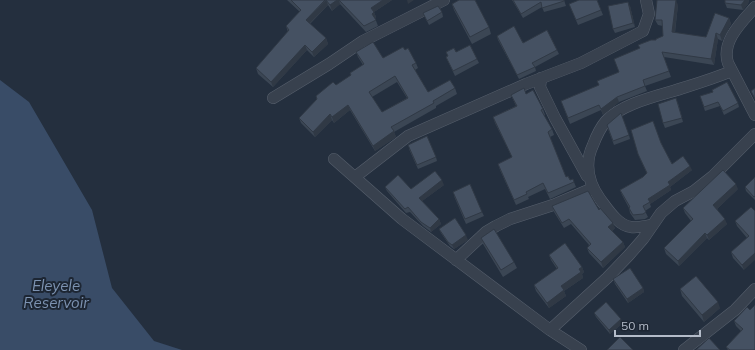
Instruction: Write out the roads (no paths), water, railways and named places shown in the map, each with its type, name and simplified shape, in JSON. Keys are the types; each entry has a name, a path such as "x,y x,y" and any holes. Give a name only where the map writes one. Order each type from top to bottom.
{"street":[{"path":"273,98 329,64 363,41 444,0"},
{"path":"355,177 408,136 448,117 581,63 643,31 649,14 646,0"},
{"path":"755,8 732,35 727,48 726,56 732,71 755,115"},
{"path":"591,184 588,154 606,121 616,113 646,98 687,87 732,71"},
{"path":"541,78 540,87 555,118 591,184 612,216 626,226 652,225"},
{"path":"550,330 607,278 638,244 660,213 675,201 694,190 713,176 755,134"},
{"path":"334,159 402,219 550,330 581,350"},
{"path":"456,260 486,232 496,226 510,219 553,206 591,184"},
{"path":"684,350 735,310 755,289"}],"water":[{"name":"Eleyele Reservoir","path":"0,80 29,102 92,210 112,288 154,341 182,350 0,350"}]}
